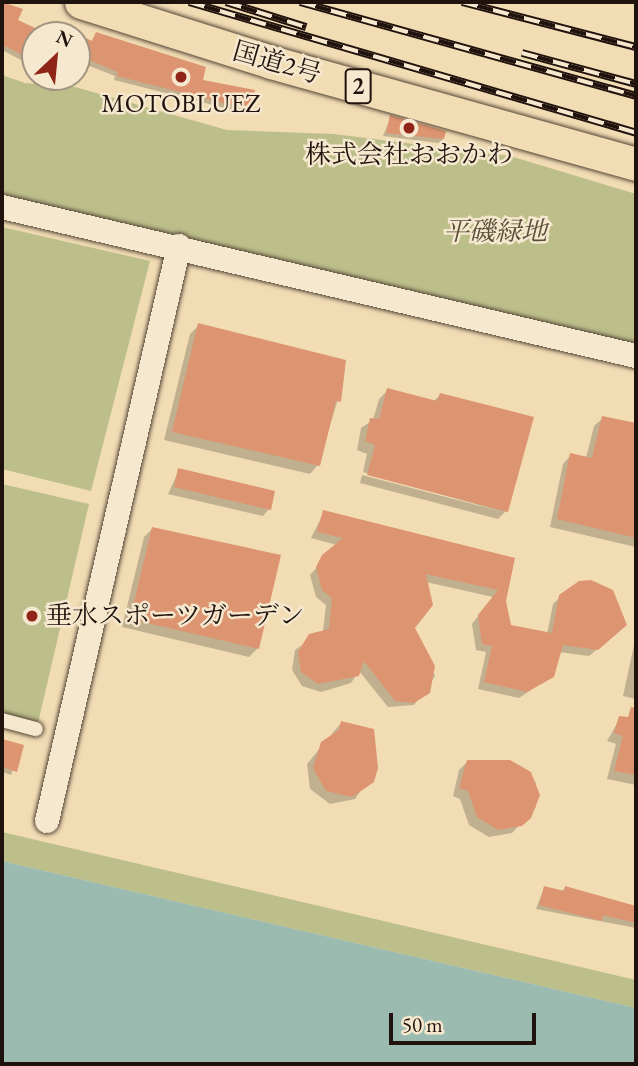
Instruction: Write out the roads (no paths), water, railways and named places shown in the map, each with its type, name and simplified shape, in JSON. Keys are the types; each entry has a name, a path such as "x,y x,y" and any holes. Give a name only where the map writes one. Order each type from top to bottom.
{"highway":[{"name":"国道2号","path":"81,2 271,62 636,164"}],"street":[{"path":"2,207 179,246 636,356"},
{"path":"47,821 179,246"},
{"path":"2,720 36,729"}],"water":[{"path":"2,861 636,1008 636,1064 2,1064"}],"railway":[{"path":"189,2 636,133"},
{"path":"226,2 306,27"},
{"path":"300,2 636,96"},
{"path":"462,2 636,47"},
{"path":"522,53 636,84"}],"place":[{"name":"MOTOBLUEZ","path":"181,77"},
{"name":"株式会社おおかわ","path":"409,128"},
{"name":"垂水スポーツガーデン","path":"32,616"}],"park label":[{"name":"平磯緑地","path":"495,232"}]}
